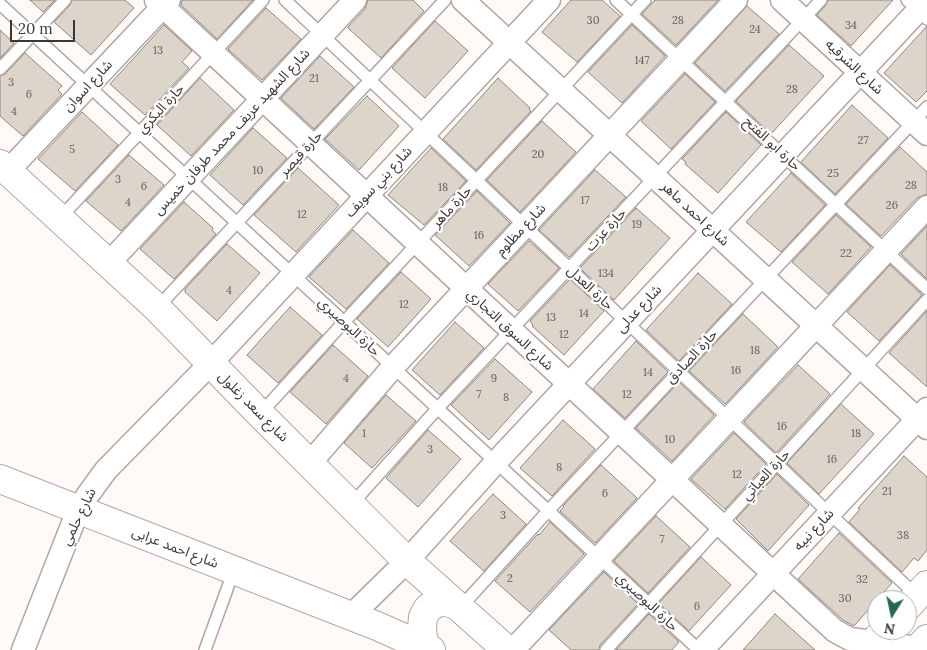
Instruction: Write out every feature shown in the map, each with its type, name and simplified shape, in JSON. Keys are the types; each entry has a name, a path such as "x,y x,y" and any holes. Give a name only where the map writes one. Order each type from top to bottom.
{"main road":[{"name":"شارع سعد زغلول","path":"4,168 157,308 210,364 407,560 507,650"},
{"name":"شارع احمد عرابى","path":"0,479 351,616"},
{"path":"429,649 423,638 422,628 423,617 428,608 441,601 457,606"},
{"path":"351,616 429,649"}],"street":[{"name":"شارع الشهيد عريف محمد طرفان خميس","path":"108,264 355,0"},
{"name":"شارع احمد ماهر","path":"463,0 863,369 924,419"},
{"name":"شارع بني سويف","path":"210,364 549,0"},
{"name":"شارع مظلوم","path":"310,463 393,367 736,0"},
{"name":"شارع الشرقيه","path":"782,0 860,72 922,121"},
{"name":"شارع السوق التجاري","path":"163,2 213,53 835,631 850,639 922,646"},
{"name":"شارع اسوان","path":"4,168 88,86 163,2"},
{"name":"شارع عدلى","path":"351,616 407,560 920,7"},
{"path":"513,650 927,207"},
{"name":"شارع حلمي","path":"23,650 79,510 87,496 106,470 210,364"},
{"name":"شارع نبيه","path":"700,650 830,513 924,419"}],"lane":[{"path":"0,69 65,0"},
{"name":"حارة البكري","path":"59,218 263,0"},
{"name":"حارة العدل","path":"285,0 911,590"},
{"name":"حارة قيصر","path":"157,308 445,0"},
{"name":"حارة ابو الفتح","path":"616,0 927,289"},
{"name":"حارة ماهر","path":"260,414 645,0"},
{"name":"حارة عزت","path":"351,505 511,330 821,0"},
{"name":"حارة البوصيري","path":"0,4 700,650"},
{"name":"حارة الصادق","path":"457,606 835,204 922,121"},
{"name":"حارة العباتي","path":"606,650 927,300"},
{"path":"205,650 234,570"}],"building":[{"path":"30,0 55,0 43,12"},
{"path":"72,0 125,0 134,8 91,55 54,22 70,5"},
{"path":"182,0 253,0 217,39 181,5"},
{"path":"368,0 413,0 424,11 381,58 348,28 365,9"},
{"path":"571,0 602,0 620,16 577,62 542,32"},
{"path":"655,0 718,0 676,45 642,14"},
{"path":"828,0 893,0 851,46 817,15"},
{"path":"747,6 779,34 725,91 695,63"},
{"path":"266,8 301,39 262,80 228,49"},
{"path":"435,21 468,51 425,98 392,68"},
{"path":"164,25 192,51 182,62 189,68 145,115 110,84"},
{"path":"632,25 665,56 622,103 588,72"},
{"path":"927,26 927,91 916,102 884,73"},
{"path":"0,30 14,43 0,58"},
{"path":"789,45 824,76 771,134 736,101"},
{"path":"25,53 62,86 58,90 62,94 23,136 0,116 0,76 5,74"},
{"path":"320,56 354,87 314,129 281,98"},
{"path":"685,74 715,102 671,149 641,121"},
{"path":"200,78 234,110 191,156 157,125"},
{"path":"498,78 531,111 476,170 443,139"},
{"path":"367,96 399,126 359,170 325,139"},
{"path":"852,105 888,138 835,194 801,162"},
{"path":"82,112 118,145 75,191 38,159"},
{"path":"726,112 761,145 718,193 685,164 686,162 682,159"},
{"path":"542,121 576,152 520,212 487,180"},
{"path":"253,128 287,158 243,205 210,175"},
{"path":"900,147 927,172 927,194 917,198 881,236 846,204"},
{"path":"431,148 466,181 424,225 388,195"},
{"path":"129,155 164,185 121,231 86,201"},
{"path":"298,168 339,205 296,252 254,215"},
{"path":"595,170 626,197 569,257 539,230"},
{"path":"791,173 825,205 781,252 746,222"},
{"path":"477,191 510,223 469,266 435,235"},
{"path":"184,202 213,228 212,230 216,234 174,279 140,249"},
{"path":"636,208 670,238 614,300 580,268"},
{"path":"836,215 871,247 828,294 792,262"},
{"path":"927,226 927,279 901,254"},
{"path":"353,230 389,263 346,309 309,277"},
{"path":"529,241 559,268 518,311 488,284"},
{"path":"227,244 260,273 217,321 185,292 185,289"},
{"path":"890,265 922,295 879,341 847,312"},
{"path":"401,272 431,299 388,347 357,319"},
{"path":"698,273 732,304 679,361 646,330"},
{"path":"570,279 604,311 564,355 532,326 530,321"},
{"path":"290,307 322,335 278,383 247,355"},
{"path":"927,311 927,387 889,353"},
{"path":"743,314 778,347 725,404 689,371"},
{"path":"455,322 484,348 440,395 412,370"},
{"path":"636,341 668,372 625,418 593,389"},
{"path":"333,345 368,376 326,424 290,392"},
{"path":"495,359 532,392 489,440 451,405"},
{"path":"798,365 830,394 776,453 744,422"},
{"path":"679,382 714,415 672,461 636,428"},
{"path":"386,395 416,421 372,468 344,443"},
{"path":"841,404 874,434 819,494 787,463"},
{"path":"563,420 595,449 552,496 520,468"},
{"path":"428,430 461,459 418,507 386,478"},
{"path":"734,433 766,464 725,509 691,479"},
{"path":"904,456 927,477 927,550 918,561 914,558 902,572 849,522 860,509 858,508"},
{"path":"601,465 637,498 595,543 560,511"},
{"path":"777,474 809,505 768,551 736,519"},
{"path":"493,494 526,524 484,571 450,541"},
{"path":"656,516 690,547 648,593 614,561"},
{"path":"550,522 584,554 530,612 495,581"},
{"path":"839,533 892,583 886,590 867,590 867,611 854,626 843,620 798,579"},
{"path":"701,557 731,585 689,631 659,603"},
{"path":"604,572 638,604 600,645 599,650 571,650 549,630"},
{"path":"649,614 679,642 672,650 616,650"},
{"path":"775,614 815,650 743,650"}]}
